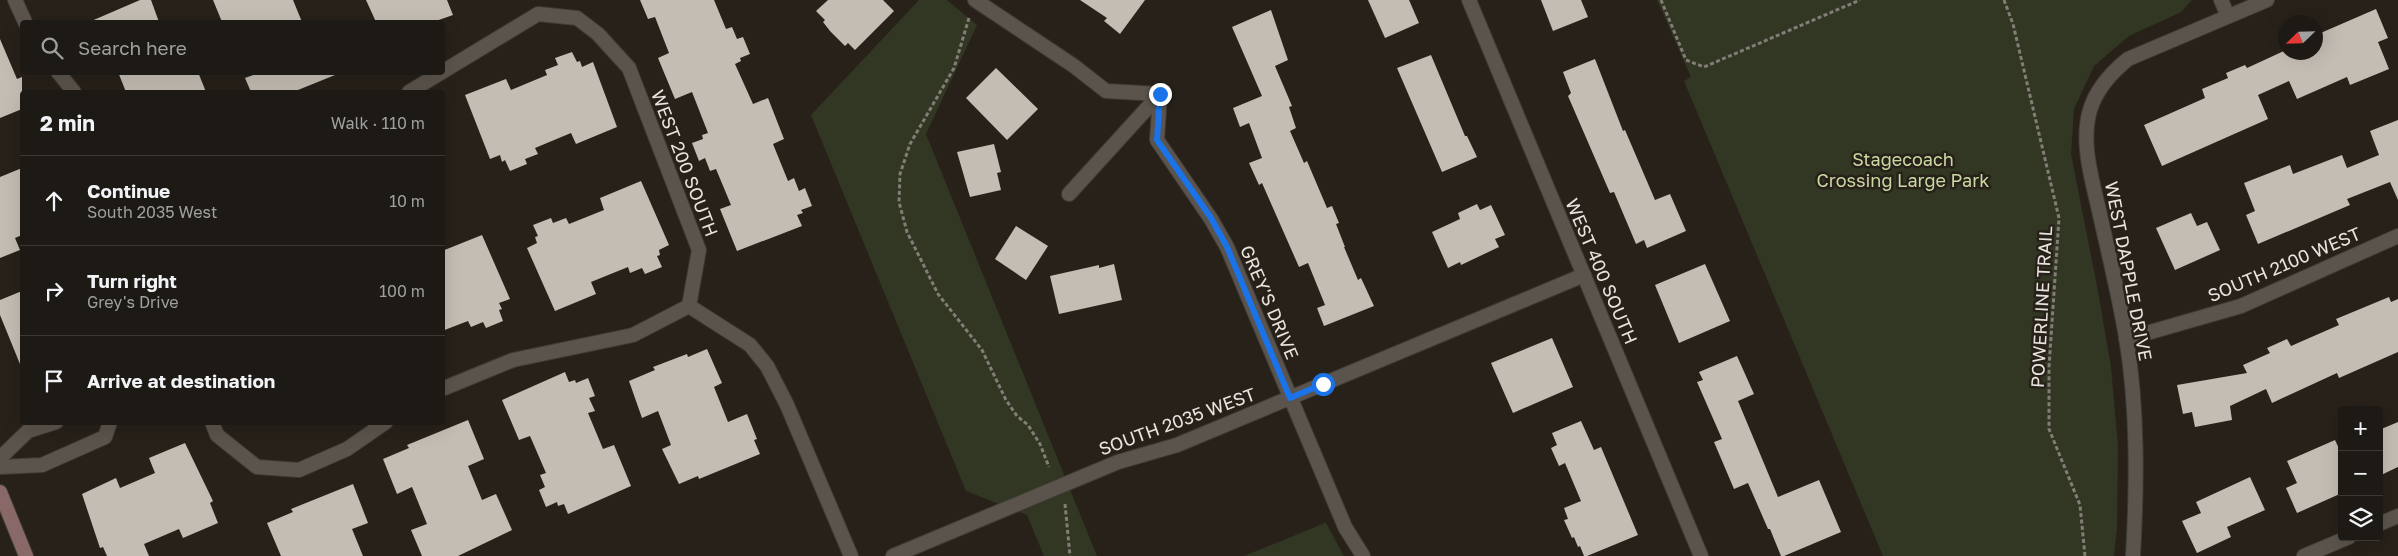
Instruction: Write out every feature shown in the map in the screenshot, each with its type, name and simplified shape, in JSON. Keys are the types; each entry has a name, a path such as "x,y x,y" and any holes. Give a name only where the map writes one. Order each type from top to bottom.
{"main road":[{"path":"0,492 26,556"}],"street":[{"path":"15,0 24,20"},
{"path":"975,0 1074,66 1106,91 1160,94"},
{"name":"WEST 400 SOUTH","path":"1469,0 1700,556"},
{"path":"2221,0 2228,16"},
{"name":"WEST DAPPLE DRIVE","path":"2133,556 2137,487 2134,419 2126,338 2088,152 2090,110 2102,86 2112,72 2128,59 2268,0"},
{"name":"WEST 200 SOUTH","path":"445,70 538,14 577,18 598,34 629,68 699,250 688,306"},
{"path":"60,75 72,90"},
{"path":"412,90 437,75"},
{"path":"1069,194 1160,94"},
{"name":"GREY'S DRIVE","path":"1160,94 1157,140 1203,206 1227,247 1345,527 1363,556"},
{"name":"SOUTH 2100 WEST","path":"2126,338 2241,306 2398,236"},
{"name":"SOUTH 2035 WEST","path":"894,556 1109,466 1177,445 1584,276"},
{"path":"445,388 512,360 633,336 688,306 750,345 766,366 787,404 851,556"},
{"path":"0,458 28,431 47,425"},
{"path":"0,467 42,465 105,437 109,425"},
{"path":"213,425 217,435 257,467 299,470 347,449 382,425"},
{"path":"2383,522 2398,516"},
{"path":"2304,556 2340,541"}],"path":[{"path":"1661,0 1686,60 1704,67 1860,0"},
{"name":"POWERLINE TRAIL","path":"2004,0 2012,24 2059,218 2049,367 2049,429 2080,506 2085,556"},
{"path":"969,18 954,68 910,144 900,174 899,202 908,232 938,294 982,350 1006,400 1017,416 1028,425 1040,444 1049,467"},
{"path":"1064,501 1070,556"}],"green space":[{"path":"919,0 947,0 977,25 926,134 1097,556 1044,556 1027,515 966,491 811,115"},
{"name":"Stagecoach Crossing Large Park","path":"1657,0 2192,0 2181,12 2129,36 2094,66 2074,109 2071,154 2111,367 2118,446 2117,527 2114,556 1883,556 1684,81 1691,77"},
{"path":"1325,523 1344,556 1244,556"}],"building":[{"path":"140,0 151,0 158,20 94,20"},
{"path":"213,0 293,0 301,20 221,20"},
{"path":"366,0 447,0 453,15 439,20 375,20"},
{"path":"640,0 714,0 726,29 732,27 737,39 743,37 750,54 740,58 741,61 735,64 753,104 768,98 784,139 773,144 788,181 794,178 799,191 805,188 812,206 801,210 803,213 797,215 802,226 737,251 720,209 731,205 716,169 710,171 705,158 699,161 692,143 703,139 702,135 708,133 692,92 675,99 658,58 669,53 655,17 648,19"},
{"path":"828,0 883,0 894,11 855,50 848,43 845,46 830,31 823,22 825,20 816,11"},
{"path":"1080,0 1145,0 1120,34 1104,21 1107,18"},
{"path":"1368,0 1409,0 1419,23 1385,38"},
{"path":"1541,0 1581,0 1588,17 1553,31"},
{"path":"2376,9 2388,38 2378,42 2389,69 2350,85 2347,77 2297,99 2289,81 2258,95 2268,119 2162,166 2144,125 2205,98 2202,89 2228,78 2226,73 2245,65 2247,68 2278,54 2278,60 2323,60 2323,32"},
{"path":"1271,10 1288,60 1275,66 1292,106 1289,107 1296,128 1290,131 1304,163 1307,161 1327,208 1332,206 1339,223 1336,224 1344,247 1358,280 1361,278 1374,306 1324,326 1317,308 1325,305 1308,263 1299,267 1262,183 1259,185 1249,163 1262,158 1249,123 1240,127 1233,108 1262,96 1232,27"},
{"path":"0,39 17,79 22,77 22,90 20,90 20,110 0,118"},
{"path":"572,52 577,62 580,61 582,67 593,62 617,127 576,144 571,133 535,148 538,154 525,159 527,164 510,171 505,160 502,162 500,155 490,159 465,95 506,79 511,90 547,75 545,70 558,65 555,58"},
{"path":"1431,55 1465,136 1467,136 1477,157 1442,172 1397,68"},
{"path":"1595,59 1623,131 1625,130 1655,200 1670,194 1686,231 1647,248 1644,240 1636,244 1614,192 1610,193 1568,96 1571,93 1563,72"},
{"path":"996,68 1038,109 1007,140 966,98"},
{"path":"119,75 199,75 205,90 125,90"},
{"path":"253,75 335,75 298,90 250,90 245,78"},
{"path":"2398,120 2398,200 2390,182 2347,199 2350,205 2258,244 2246,215 2255,211 2244,183 2290,165 2293,174 2342,155 2347,168 2379,155 2370,131"},
{"path":"994,144 1001,172 997,173 1001,190 970,197 957,152"},
{"path":"20,169 20,236 15,238 20,250 0,258 0,177"},
{"path":"641,181 669,245 659,250 660,255 657,256 662,267 645,274 642,268 630,273 628,267 591,282 596,294 555,311 527,248 537,243 535,237 538,236 533,225 551,218 553,223 566,218 569,224 604,210 600,198"},
{"path":"1477,204 1480,210 1491,205 1505,235 1495,239 1499,247 1461,265 1460,262 1448,268 1432,232 1460,219 1458,213"},
{"path":"2191,213 2197,226 2207,222 2220,250 2175,270 2156,228"},
{"path":"1016,226 1048,246 1026,280 995,259"},
{"path":"482,235 510,299 499,303 502,309 499,310 503,321 486,328 483,322 471,327 468,321 445,330 445,250"},
{"path":"1114,264 1122,300 1059,314 1050,276 1099,265 1099,268"},
{"path":"1705,264 1730,321 1679,343 1655,285"},
{"path":"20,292 20,364 0,315 0,300"},
{"path":"2389,297 2391,302 2398,299 2398,352 2339,378 2337,373 2272,403 2266,389 2230,406 2232,420 2195,427 2192,412 2183,414 2177,385 2247,373 2243,365 2270,353 2267,348 2287,339 2291,346 2339,325 2336,319"},
{"path":"1552,338 1573,387 1513,413 1491,363"},
{"path":"707,349 722,383 714,387 728,422 747,414 757,439 754,440 760,454 699,479 698,476 679,484 662,449 671,445 658,411 642,418 629,381 655,370 653,367 687,354 688,357"},
{"path":"1737,356 1754,394 1738,401 1778,497 1819,480 1841,532 1784,556 1781,556 1748,483 1734,489 1714,442 1722,439 1697,382 1703,380 1699,372"},
{"path":"565,372 569,382 575,380 576,383 588,378 595,396 589,398 595,411 588,413 603,449 614,445 631,486 568,514 564,504 558,506 557,502 546,507 539,490 545,487 540,475 546,473 530,436 519,440 502,400"},
{"path":"468,420 484,459 468,466 482,500 496,494 512,530 458,556 422,556 411,530 427,524 412,487 397,494 383,459 409,448 407,445"},
{"path":"1581,421 1594,450 1601,447 1638,535 1587,556 1584,556 1574,537 1572,538 1564,520 1568,519 1564,508 1581,501 1565,463 1559,466 1551,448 1557,445 1552,433"},
{"path":"2398,422 2398,467 2383,474 2383,451 2383,428"},
{"path":"2335,440 2338,446 2338,495 2297,513 2286,488 2297,483 2287,461"},
{"path":"185,443 213,501 210,503 218,523 183,538 179,529 144,544 149,556 107,556 103,547 100,548 82,494 116,478 120,488 155,473 149,458"},
{"path":"2250,477 2265,510 2227,527 2231,537 2197,553 2182,521 2201,513 2196,502"},
{"path":"353,484 368,523 352,529 363,556 281,556 267,523 293,512 291,509"}],"route":[{"path":"1160,94 1157,140 1211,218 1227,247 1290,398 1323,384"}]}
